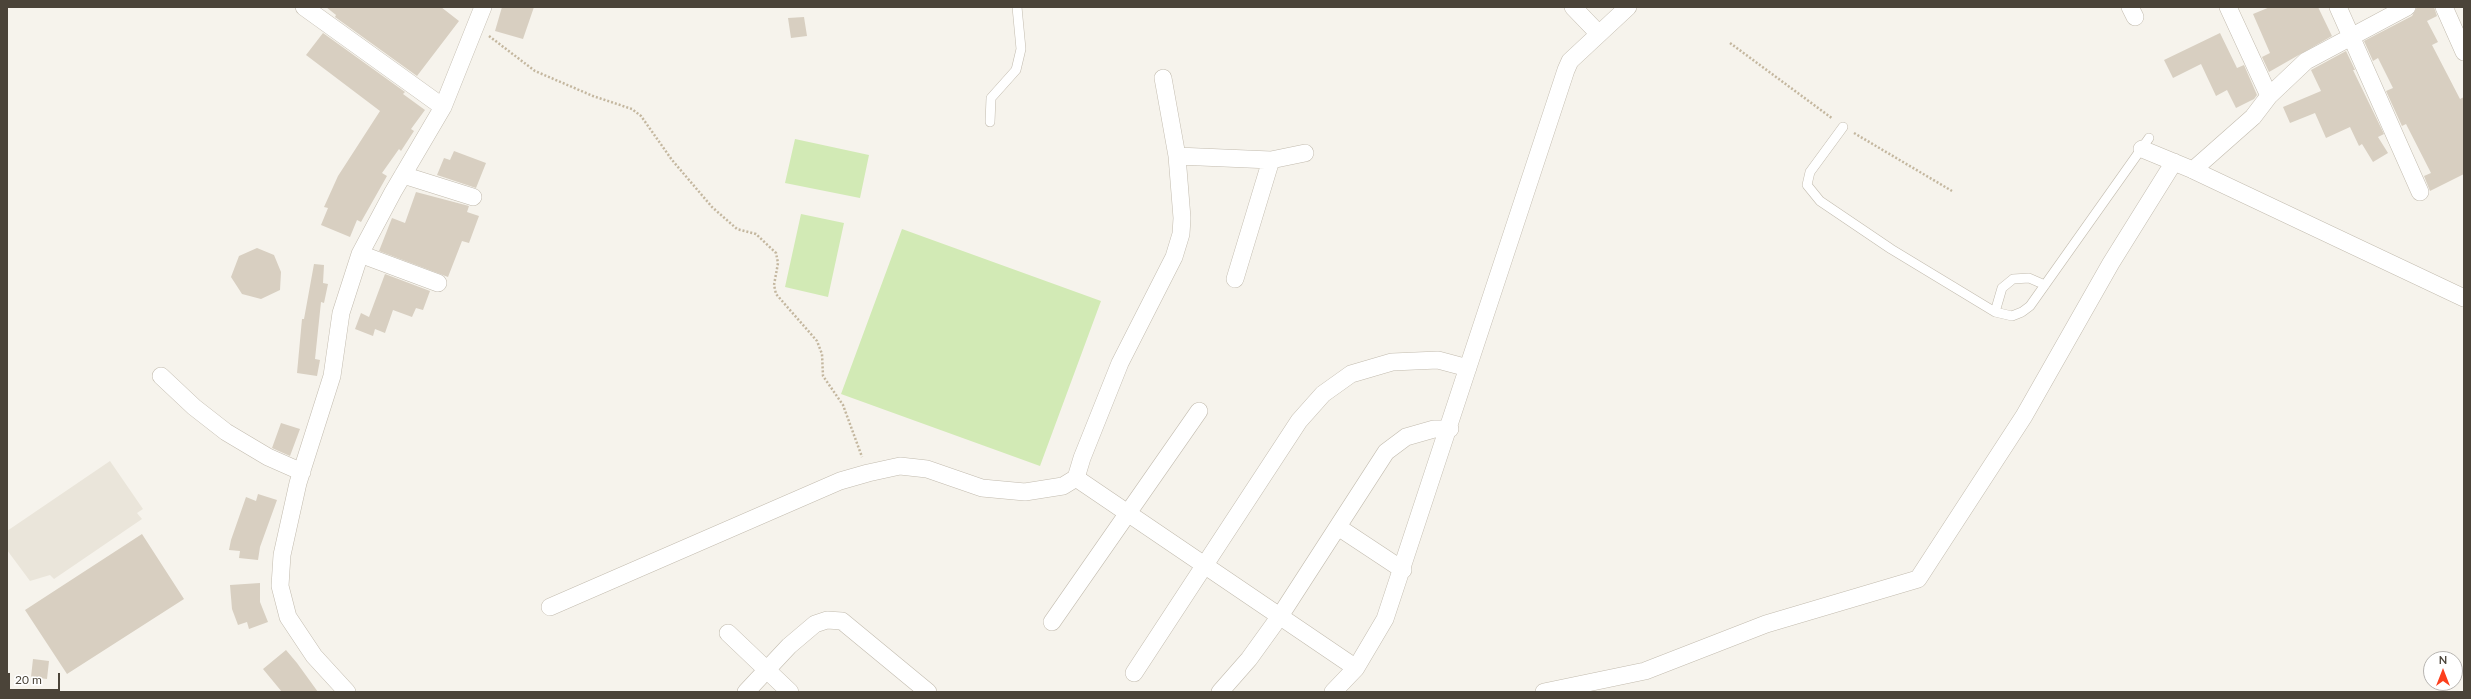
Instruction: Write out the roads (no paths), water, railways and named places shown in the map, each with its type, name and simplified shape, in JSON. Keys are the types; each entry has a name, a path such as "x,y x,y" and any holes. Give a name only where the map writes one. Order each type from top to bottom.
{"street":[{"path":"304,7 442,107"},
{"path":"1572,7 1599,34"},
{"path":"1334,692 1356,668 1385,619 1450,429 1468,368 1566,70 1570,61 1628,7"},
{"path":"2228,7 2269,96"},
{"path":"2338,7 2420,192"},
{"path":"2193,170 2254,117 2269,96 2306,61 2350,36 2407,7"},
{"path":"2444,7 2464,52"},
{"path":"347,692 314,656 288,617 280,586 282,554 302,472 332,376 341,313 360,254 442,107 479,13"},
{"path":"550,607 840,482 868,473 900,466 927,469 982,488 1025,492 1063,486 1076,478 1082,458 1120,363 1174,257 1182,218 1177,156 1163,78"},
{"path":"2146,143 2174,162 2464,298"},
{"path":"1177,156 1271,160 1305,153"},
{"path":"1235,279 1271,160"},
{"path":"1544,692 1645,670 1766,624 1918,579 2024,416 2111,263 2174,162"},
{"path":"403,175 473,197"},
{"path":"360,254 438,283"},
{"path":"1134,673 1299,421 1323,394 1351,374 1392,362 1438,360 1468,368"},
{"path":"161,376 194,407 226,432 268,457 302,472"},
{"path":"1052,622 1199,411"},
{"path":"1220,692 1249,659 1280,616 1386,452 1406,437 1434,429 1450,429"},
{"path":"1076,478 1356,668"},
{"path":"1338,527 1403,570"},
{"path":"746,692 788,646 815,624 827,620 842,621 928,692"},
{"path":"728,632 790,692"}],"lane":[{"path":"990,122 991,98 1016,70 1021,49 1017,7"},
{"path":"1843,127 1810,172 1807,185 1820,201 1891,250 1995,312 2012,316 2022,312 2030,306 2146,143"},
{"path":"1995,312 2002,288 2013,279 2030,278 2045,285"}]}
